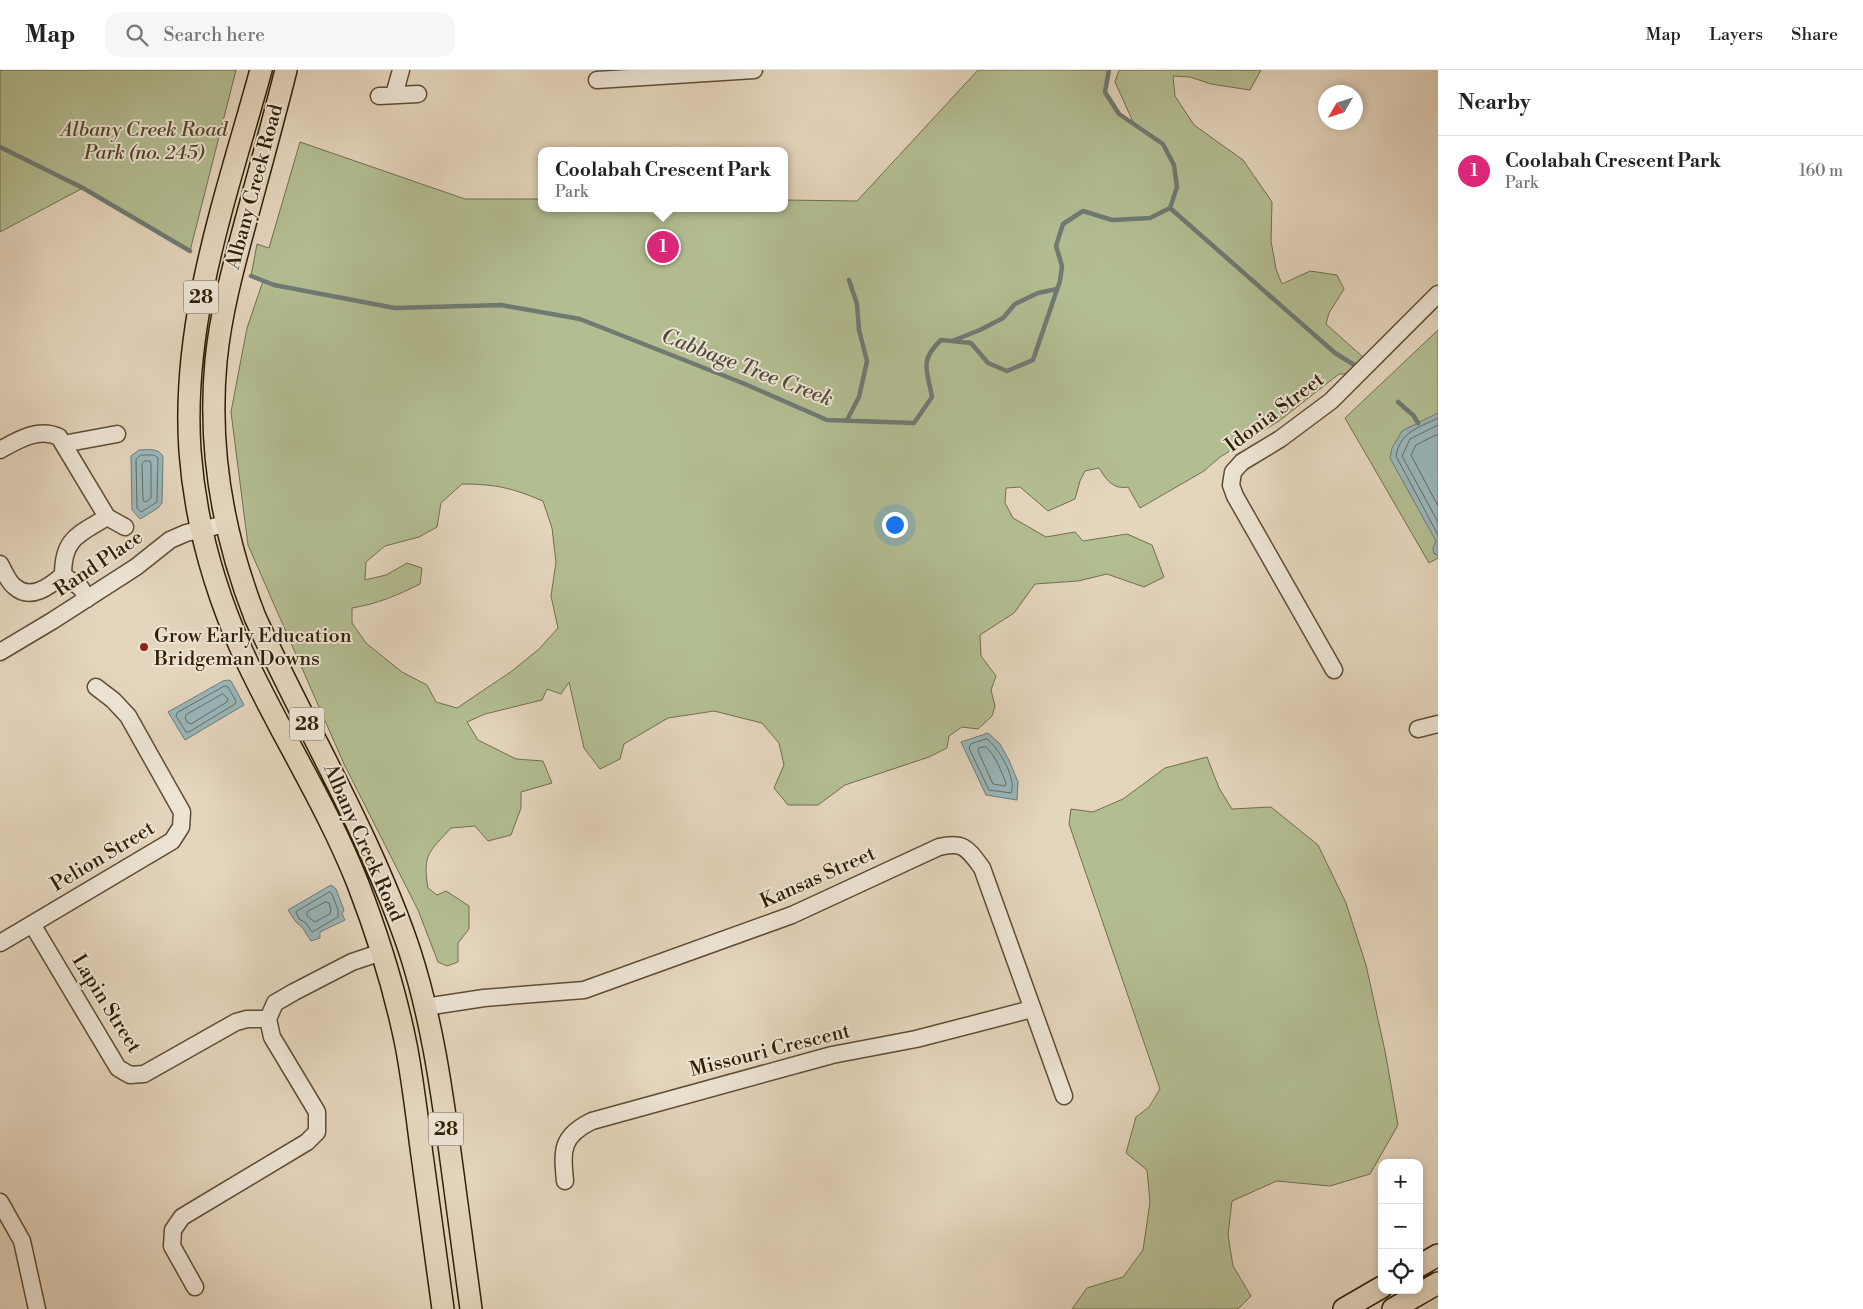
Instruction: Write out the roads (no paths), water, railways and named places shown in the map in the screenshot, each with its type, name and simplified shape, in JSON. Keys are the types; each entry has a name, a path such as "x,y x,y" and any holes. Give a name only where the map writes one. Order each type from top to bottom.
{"main road":[{"name":"Albany Creek Road","path":"261,70 201,294 193,346 190,452 202,530 213,573 232,626 250,667 344,852 382,952 399,1014 410,1069 443,1309"},
{"name":"Albany Creek Road","path":"286,70 228,288 216,359 214,403 218,478 226,524 238,569 255,617 358,826 386,888 410,953 425,1007 440,1086 471,1309"},
{"path":"1423,1264 1438,1255"},
{"path":"1393,1309 1438,1283"},
{"path":"1344,1309 1378,1289"}],"street":[{"path":"401,70 387,95 418,94"},
{"path":"598,80 754,70"},
{"name":"Idonia Street","path":"1334,670 1235,496 1231,484 1233,472 1242,462 1280,439 1331,400 1438,294"},
{"path":"0,450 19,439 31,435 52,434 60,438 107,517 125,527"},
{"path":"63,444 118,434"},
{"path":"63,575 63,561 69,543 107,517"},
{"name":"Rand Place","path":"0,652 136,567 170,540 186,533 226,524"},
{"path":"0,564 13,586 29,592 45,589 63,575"},
{"path":"63,575 81,588 87,599"},
{"name":"Pelion Street","path":"0,943 172,841 181,827 182,812 128,716 114,700 96,688"},
{"path":"1418,729 1438,724"},
{"name":"Kansas Street","path":"425,1007 484,998 584,990 792,916 939,848 954,844 968,849 982,868 1064,1096"},
{"name":"Lapin Street","path":"32,924 118,1068 130,1075 144,1074 236,1022 247,1019 268,1019"},
{"path":"195,1287 172,1246 173,1230 182,1217 307,1142 317,1132 318,1112 272,1037 268,1019 275,1003 352,962 382,952"},
{"name":"Missouri Crescent","path":"565,1181 563,1158 568,1138 578,1128 592,1121 832,1055 916,1039 1032,1009"},
{"path":"0,1202 22,1241 37,1309"}],"water":[{"path":"1438,413 1438,555 1434,554 1433,548 1436,541 1390,458 1392,448 1402,431"},
{"path":"139,450 155,450 163,456 162,503 158,508 140,519 132,510 131,456"},
{"path":"228,680 231,681 244,705 185,740 168,712"},
{"path":"988,733 1000,744 1009,760 1018,782 1017,800 986,795 961,742"},
{"path":"331,885 336,889 344,910 342,914 345,920 320,932 320,938 311,941 288,910"}],"waterway":[{"name":"Cabbage Tree Creek","path":"251,276 274,285 395,308 501,305 580,319 745,384 827,420 914,423 932,397 926,366 934,347 941,340 971,343 988,363 1007,371 1033,360 1060,281 1062,266 1056,246 1063,224 1083,211 1112,220 1150,218 1170,208 1177,187 1174,165 1163,144 1119,114 1105,92 1109,70"},
{"name":"Cabbage Tree Creek","path":"0,147 83,188 190,251"},
{"path":"1170,208 1335,353 1356,366"},
{"path":"847,420 859,397 867,361 859,330 857,304 849,280"},
{"path":"952,341 1003,318 1015,304 1038,293 1057,289"},
{"path":"1398,402 1413,415 1418,423"}],"place":[{"name":"Coolabah Crescent Park","path":"663,247"},
{"name":"Grow Early Education Bridgeman Downs","path":"144,647"}],"park label":[{"name":"Albany Creek Road Park (no. 245)","path":"144,142"}]}
